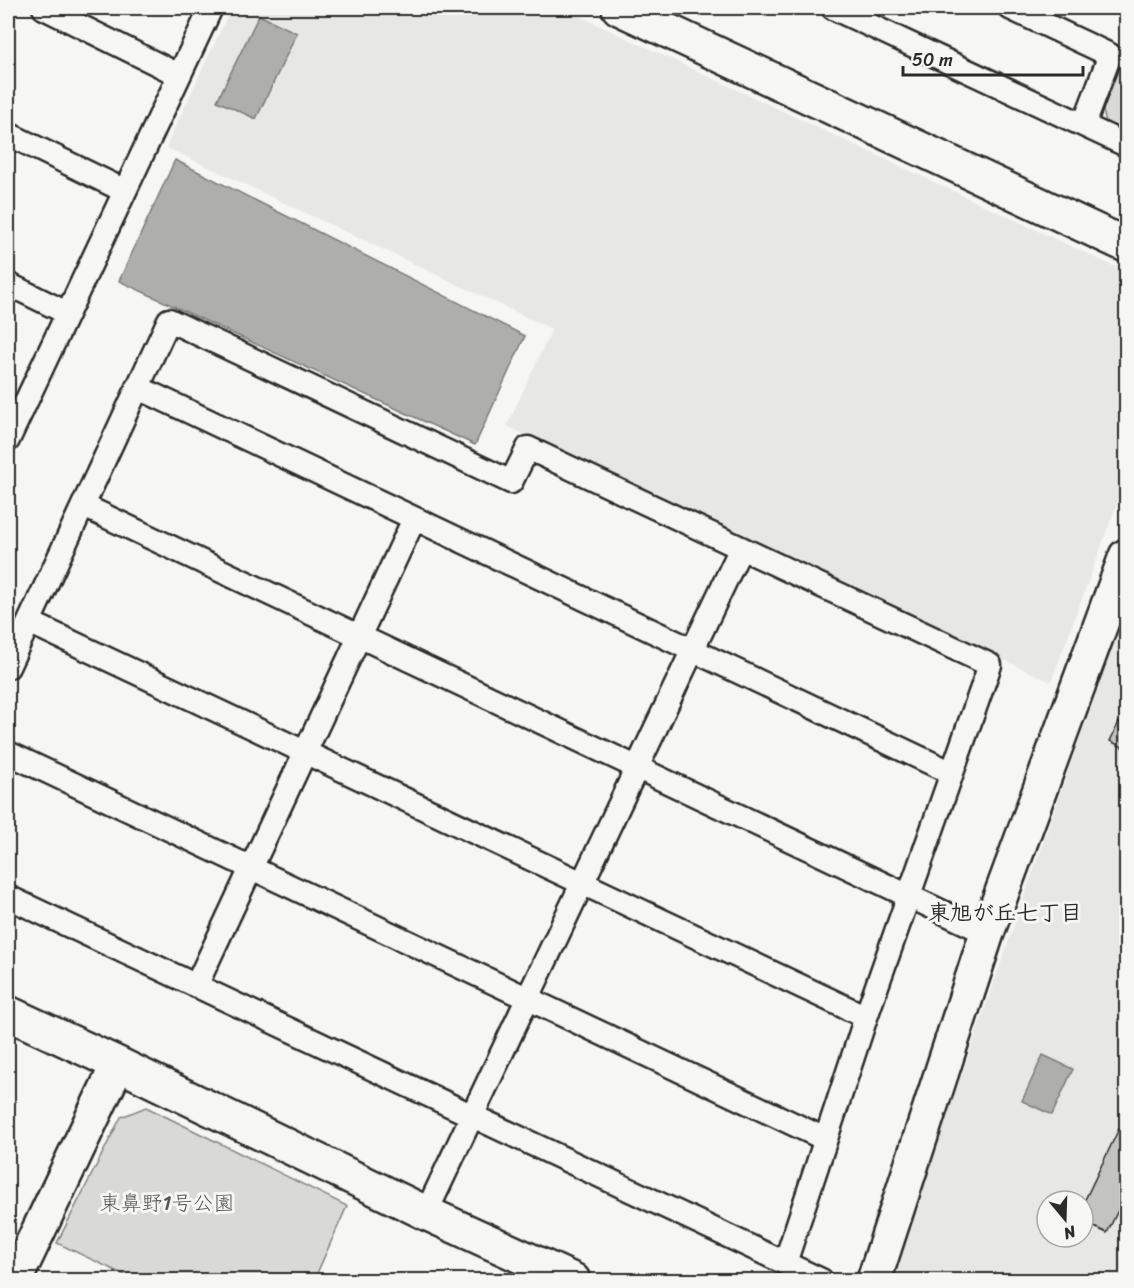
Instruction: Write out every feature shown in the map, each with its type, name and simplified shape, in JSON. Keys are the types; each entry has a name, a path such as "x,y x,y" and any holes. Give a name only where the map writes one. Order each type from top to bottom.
{"street":[{"path":"44,8 179,75"},
{"path":"8,440 123,190 211,8"},
{"path":"619,8 1126,245"},
{"path":"1010,8 1110,55 1084,124"},
{"path":"843,10 1126,145"},
{"path":"8,134 123,190"},
{"path":"8,284 67,313"},
{"path":"8,668 169,320 511,482 528,448 990,665 866,1017 785,1263"},
{"path":"137,387 952,773"},
{"path":"84,506 987,933"},
{"path":"196,986 303,751 414,519"},
{"path":"426,1213 741,548"},
{"path":"874,1281 987,933 1126,556"},
{"path":"29,622 866,1017"},
{"path":"8,753 825,1139"},
{"path":"8,897 821,1281"},
{"path":"8,1012 573,1281"},
{"path":"15,1281 118,1064"}],"shaded area":[{"path":"231,8 562,8 1126,272 1126,479 1051,682 507,426 552,329 166,147"},
{"path":"259,15 297,33 256,119 217,101"},
{"path":"175,160 525,336 475,445 119,281"},
{"path":"1126,606 1126,1280 890,1280"},
{"path":"1043,1055 1073,1069 1052,1115 1022,1101"}],"green space":[{"path":"1126,44 1126,133 1107,126 1102,107"},
{"name":"東鼻野1号公園","path":"146,1107 347,1206 314,1280 135,1280 57,1243 121,1117"}],"building":[{"path":"1119,722 1126,726 1126,749 1110,741"},
{"path":"1126,1114 1126,1194 1107,1233 1095,1228 1095,1189 1090,1189"}],"district":[{"name":"東旭が丘七丁目","path":"1005,912"}]}
